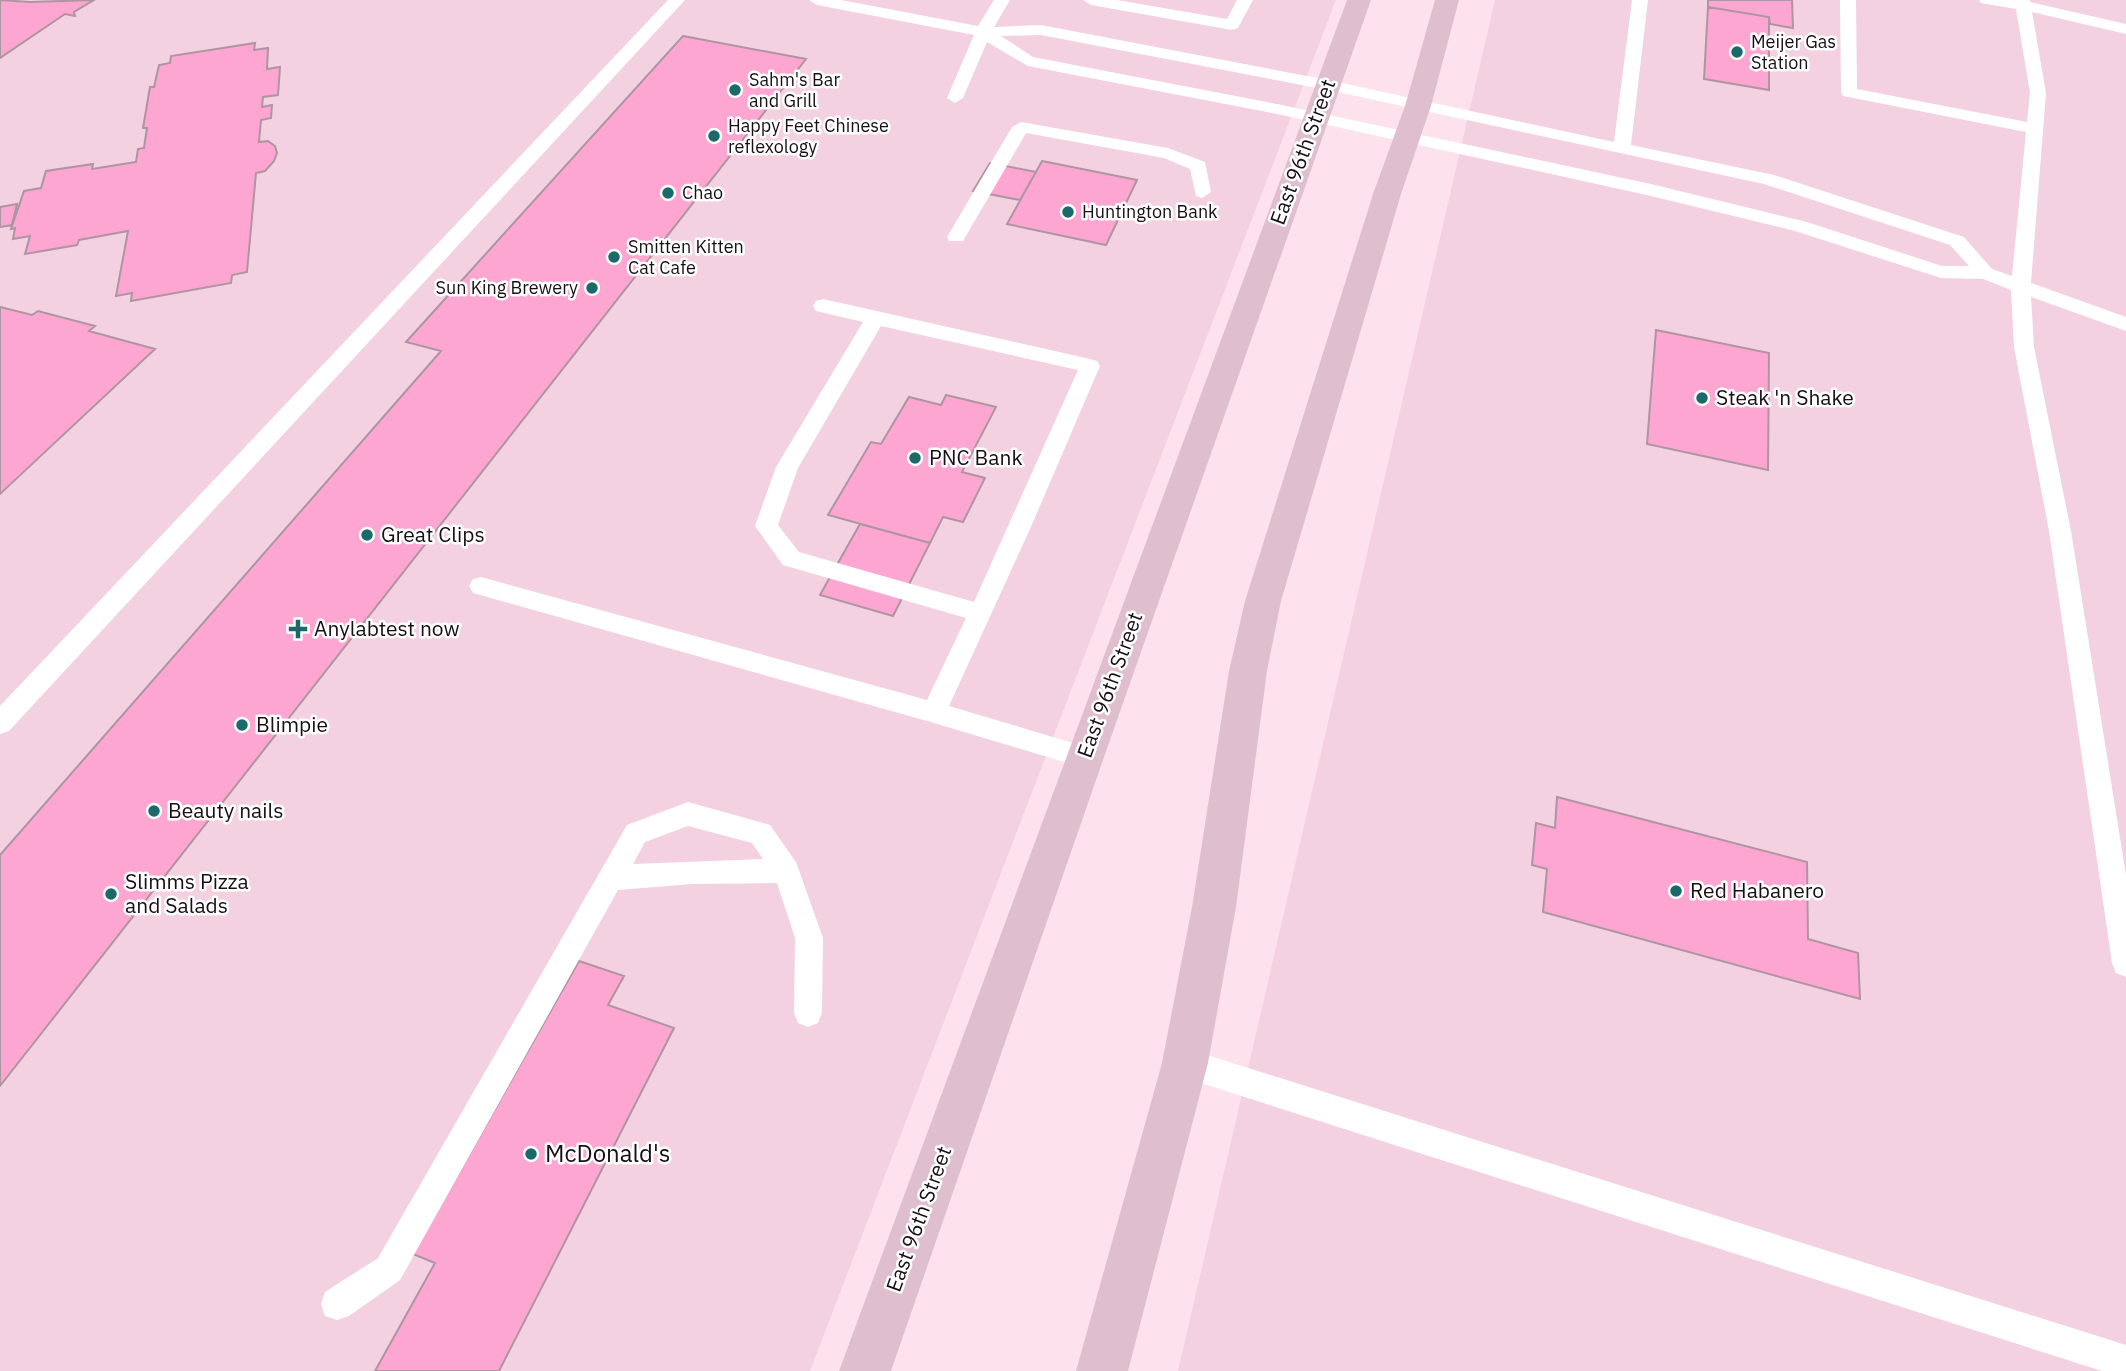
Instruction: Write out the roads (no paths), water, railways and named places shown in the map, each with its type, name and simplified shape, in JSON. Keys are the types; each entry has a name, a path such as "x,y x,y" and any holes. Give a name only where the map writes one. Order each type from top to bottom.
{"main road":[{"name":"East 96th Street","path":"865,1371 1084,757 1359,0"},
{"path":"1102,1371 1185,1063 1216,893 1248,671 1263,601 1447,0"}],"lane":[{"path":"0,723 677,0"},
{"path":"817,0 983,32 1041,30 1328,85 1412,121 1651,190 1800,226 1941,272 1985,273 2126,324"},
{"path":"955,98 983,32 1002,0"},
{"path":"1091,0 1232,25 1245,0"},
{"path":"1622,148 1640,0"},
{"path":"1848,0 1849,92 2035,129"},
{"path":"1987,0 2023,3 2126,29"},
{"path":"2023,3 2038,93 2021,286 2024,346 2060,531 2126,963"},
{"path":"983,32 1028,61 1315,117 1412,121 1622,148 1768,178 1957,241 1985,273"},
{"path":"956,237 1021,127 1168,153 1199,166 1202,192"},
{"path":"823,306 1090,366 933,712"},
{"path":"876,317 787,467 766,526 791,559 980,613"},
{"path":"481,586 1084,757"},
{"path":"337,1304 389,1269 636,833 688,814 761,833 786,871 809,938 808,1013"},
{"path":"610,878 693,872 786,871"},
{"path":"1185,1063 2126,1362"}],"place":[{"name":"Meijer Gas Station","path":"1737,52"},
{"name":"Sahm's Bar and Grill","path":"735,90"},
{"name":"Happy Feet Chinese reflexology","path":"714,136"},
{"name":"Chao","path":"668,193"},
{"name":"Huntington Bank","path":"1068,212"},
{"name":"Smitten Kitten Cat Cafe","path":"614,257"},
{"name":"Sun King Brewery","path":"592,288"},
{"name":"Steak 'n Shake","path":"1702,398"},
{"name":"PNC Bank","path":"915,458"},
{"name":"Great Clips","path":"367,535"},
{"name":"Anylabtest now","path":"298,629"},
{"name":"Blimpie","path":"242,725"},
{"name":"Beauty nails","path":"154,811"},
{"name":"Red Habanero","path":"1676,891"},
{"name":"Slimms Pizza and Salads","path":"111,894"},
{"name":"McDonald's","path":"531,1154"}]}
